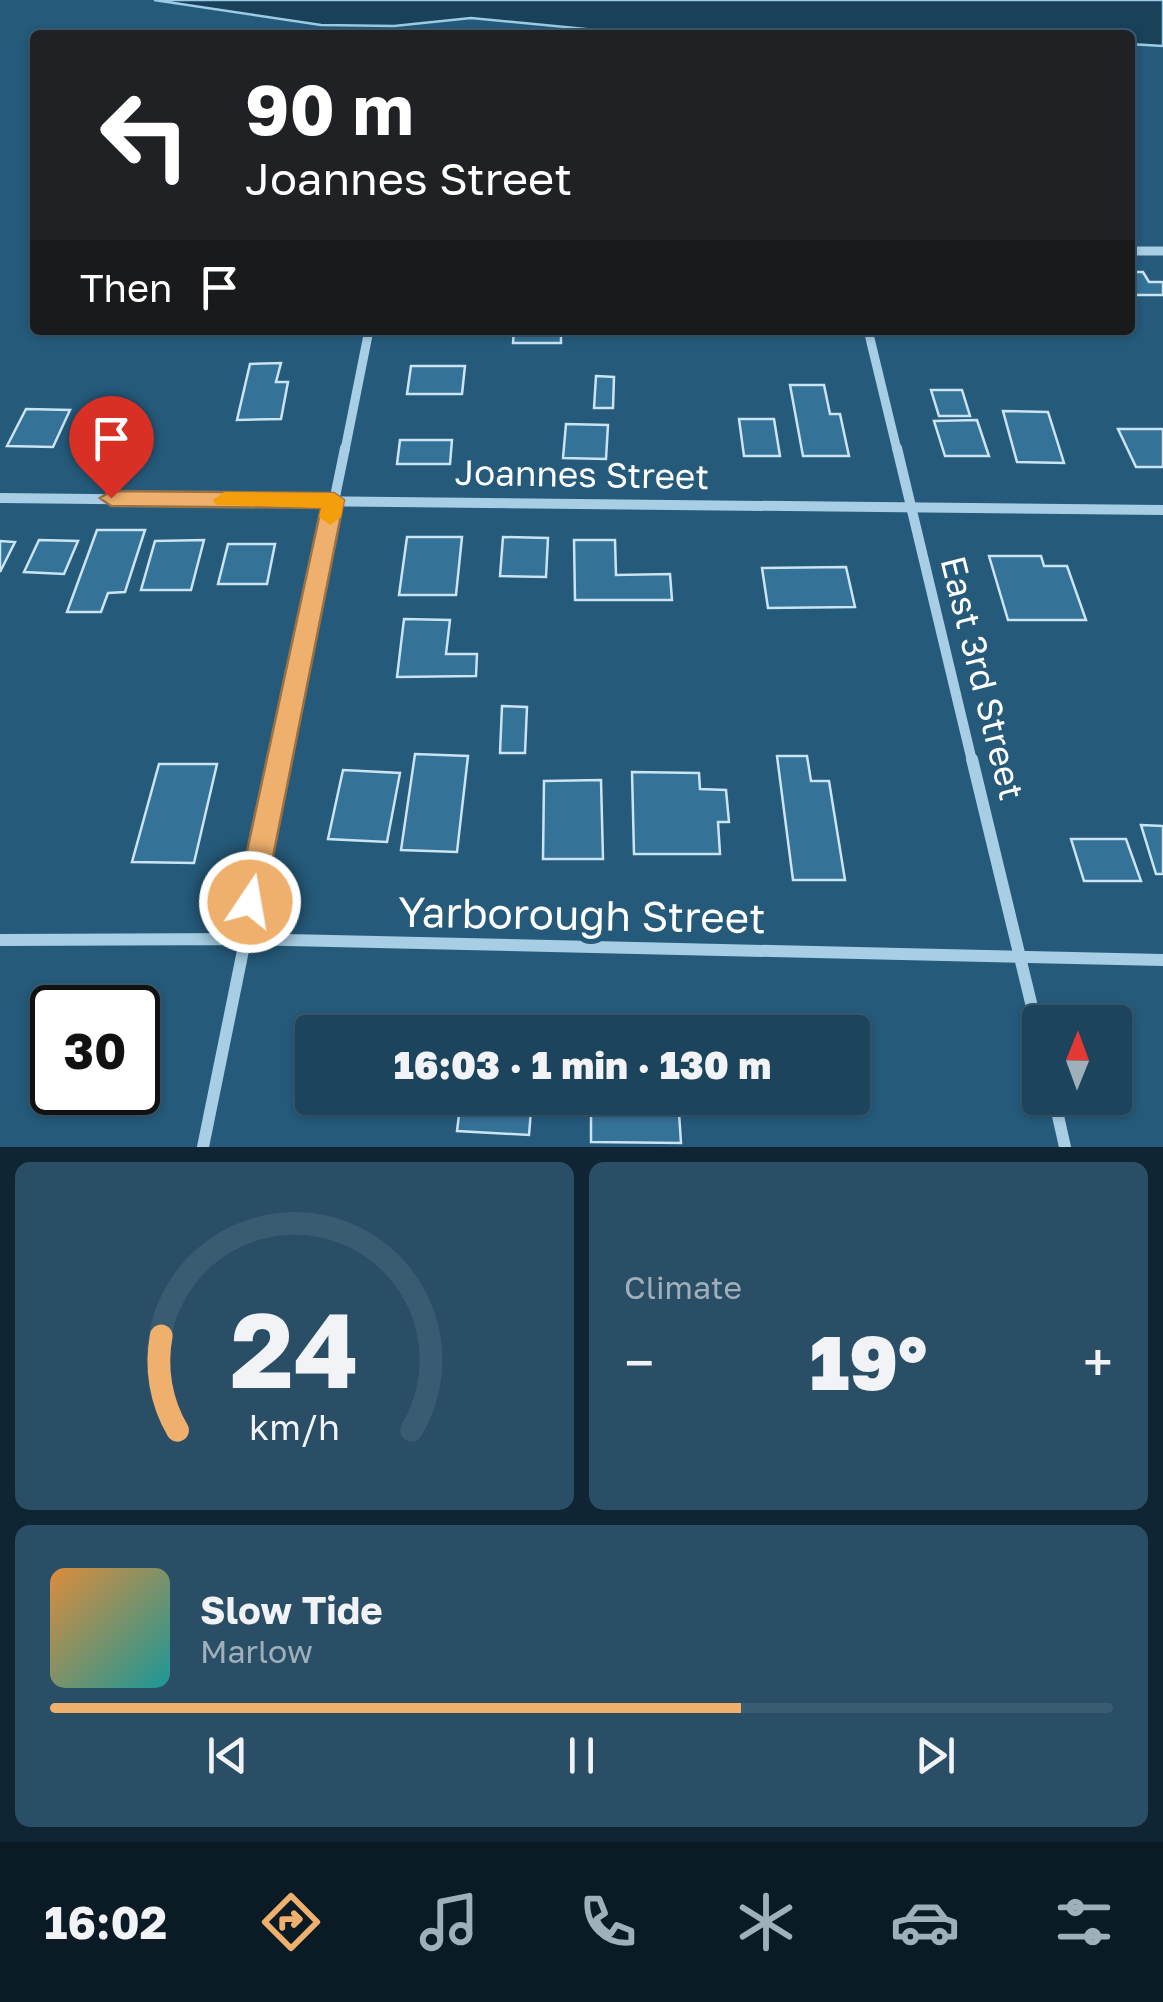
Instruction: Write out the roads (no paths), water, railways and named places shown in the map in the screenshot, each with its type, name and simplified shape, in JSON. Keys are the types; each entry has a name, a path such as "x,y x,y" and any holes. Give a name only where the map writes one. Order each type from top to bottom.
{"street":[{"path":"1135,250 1163,251"},
{"path":"203,1147 368,335"},
{"name":"East 3rd Street","path":"869,335 1031,1005"},
{"name":"Joannes Street","path":"0,498 1163,510"},
{"name":"Yarborough Street","path":"0,940 243,939 1163,960"},
{"path":"1058,1115 1065,1147"}],"water":[{"path":"154,0 1163,0 1163,46 1135,44 1135,30 596,30 471,18 394,26 321,25"}]}
